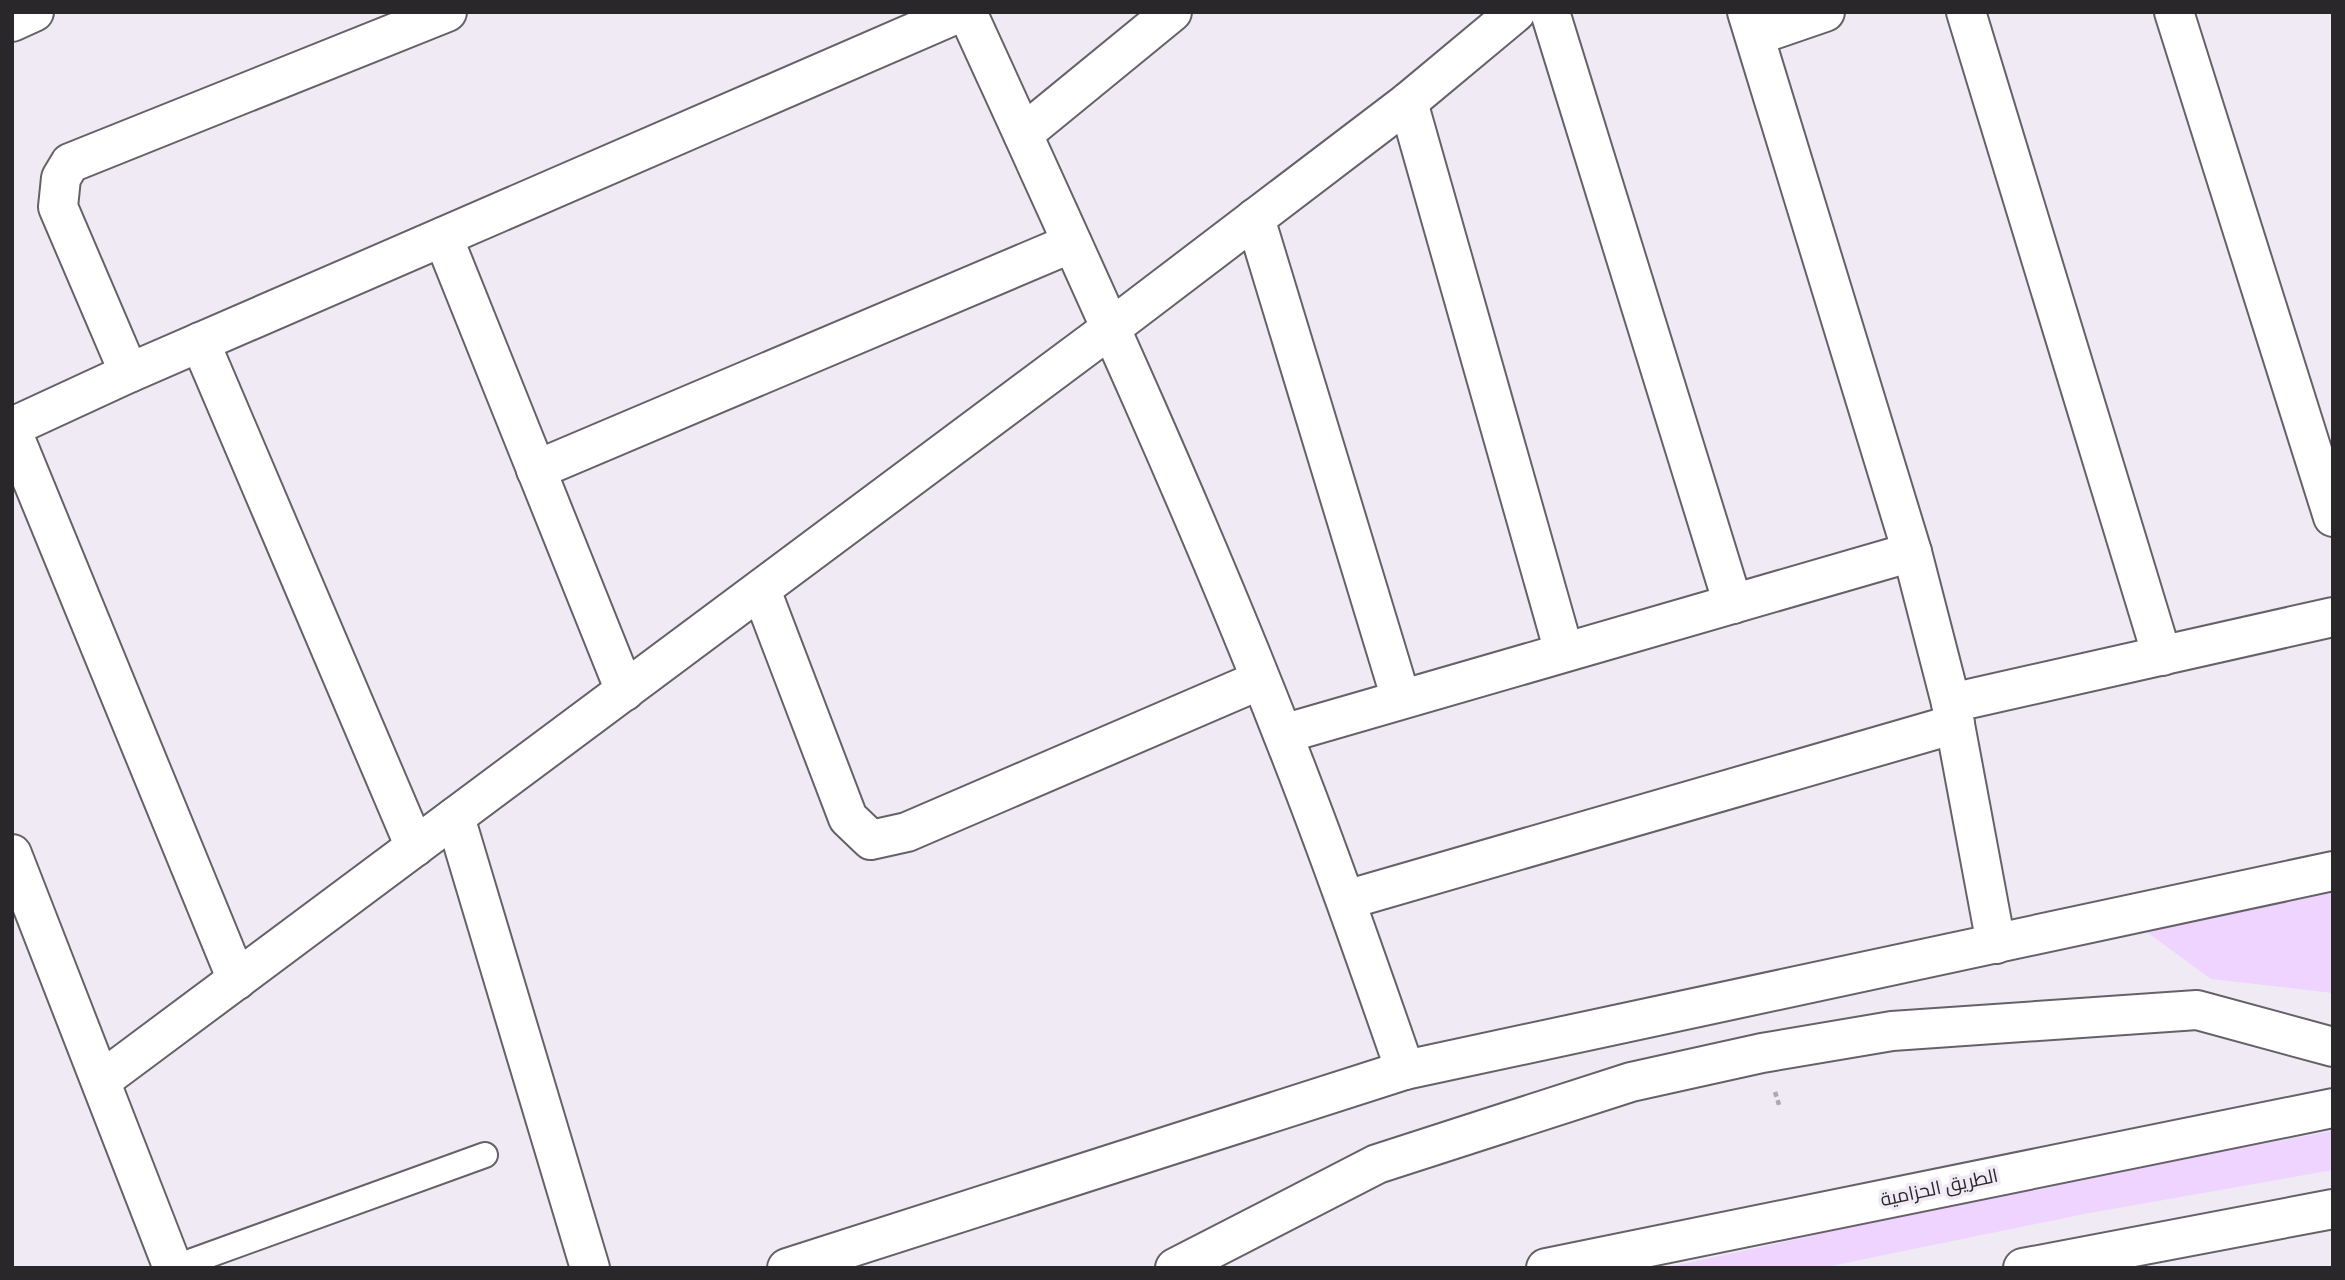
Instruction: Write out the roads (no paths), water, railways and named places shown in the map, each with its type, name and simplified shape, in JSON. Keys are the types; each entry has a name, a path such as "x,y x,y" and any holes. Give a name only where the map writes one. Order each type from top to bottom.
{"main road":[{"path":"129,373 58,207 61,178 70,163 447,12"},
{"path":"237,980 12,429 129,373 961,12"},
{"path":"967,12 1111,328 1283,734 1346,900 1405,1070"},
{"path":"1023,134 1171,12"},
{"path":"102,1080 1111,328 1408,102 1516,12"},
{"path":"1549,12 1733,604"},
{"path":"1825,12 1751,24 1912,552 1953,714 1996,944"},
{"path":"1966,12 2162,656"},
{"path":"2174,12 2333,517"},
{"path":"1408,102 1564,652"},
{"path":"1255,218 1401,699"},
{"path":"443,237 625,691"},
{"path":"536,470 1072,243"},
{"path":"200,342 415,847"},
{"path":"1283,734 1912,552"},
{"path":"761,590 848,818 870,840 908,832 1260,680"},
{"path":"1346,900 1953,714 2162,656 2333,617"},
{"path":"455,817 590,1268"},
{"path":"12,854 173,1268"},
{"path":"787,1268 1405,1070 2333,871"},
{"path":"1175,1268 1377,1164 1631,1082 1762,1053 1892,1031 2197,1010 2333,1047"},
{"name":"الطريق الحزامية","path":"1545,1268 2333,1108"},
{"path":"2023,1268 2333,1209"}],"lane":[{"path":"173,1268 485,1155"}]}
